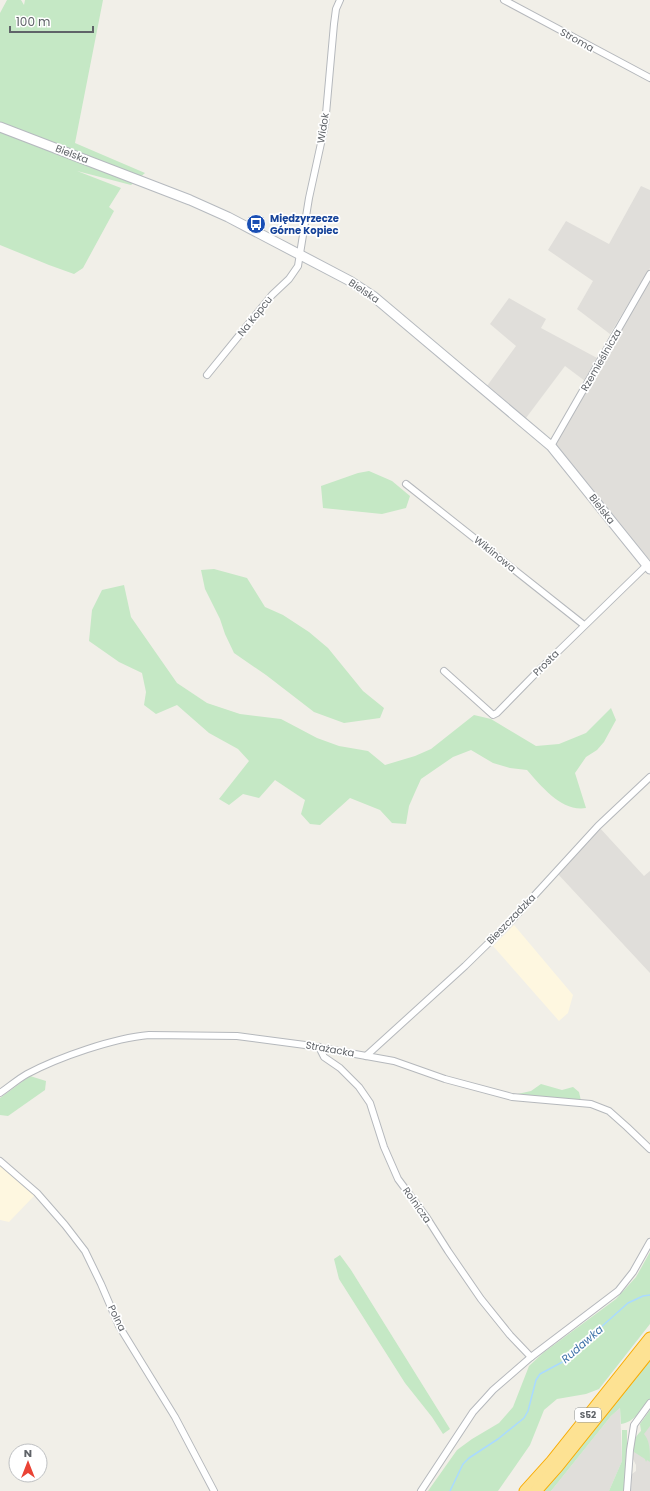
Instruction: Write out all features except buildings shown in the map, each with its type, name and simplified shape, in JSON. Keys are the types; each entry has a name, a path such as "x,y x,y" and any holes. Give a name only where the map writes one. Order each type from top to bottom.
{"highway":[{"name":"S52","path":"525,1491 552,1461 650,1338"},
{"name":"S52","path":"536,1491 558,1466 650,1351"}],"street":[{"name":"Widok","path":"301,256 309,198 325,125 334,24 336,9 340,0"},
{"name":"Stroma","path":"504,0 650,78"},
{"name":"Bielska","path":"0,127 228,216 350,281 373,296 551,446 648,567"},
{"name":"Na Kopcu","path":"207,375 272,295 289,279 298,266 301,256"},
{"name":"Rzemieślnicza","path":"551,446 650,274"},
{"name":"Wiklinowa","path":"406,484 584,625"},
{"name":"Prosta","path":"444,671 493,715 497,714 584,625 648,567"},
{"name":"Bieszczadzka","path":"366,1056 470,961 511,921 598,826 650,777"},
{"name":"Strażacka","path":"0,1093 26,1074 49,1063 94,1047 135,1036 237,1036 319,1047 394,1061 445,1079 512,1097 591,1104 609,1111 627,1126 650,1150"},
{"name":"Rolnicza","path":"319,1047 324,1057 340,1068 359,1087 370,1103 384,1147 398,1179 427,1218 481,1299 510,1336 531,1357"},
{"name":"Polna","path":"0,1161 37,1193 85,1251 119,1326 175,1417 214,1491"},
{"path":"421,1491 473,1412 493,1390 531,1357 618,1290 633,1272 650,1242"},
{"path":"627,1491 630,1450 634,1426 650,1403"}],"shaded area":[{"path":"641,186 650,190 650,268 610,334 577,309 593,281 548,250 566,221 609,244"},
{"path":"650,281 650,560 616,523 555,445"},
{"path":"509,298 546,319 541,328 599,359 585,381 565,366 526,418 487,386 516,346 490,324"},
{"path":"598,826 644,876 650,871 650,973 557,873"},
{"path":"514,925 573,995 568,1013 559,1021 493,946"},
{"path":"0,1162 36,1194 9,1222 0,1220"},
{"path":"620,1408 622,1461 609,1491 551,1491 611,1416"},
{"path":"650,1420 650,1491 631,1491 632,1474 636,1471 636,1465 633,1459 634,1440"}],"green space":[{"path":"7,0 21,0 24,5 25,0 103,0 75,143 145,173 131,185 77,171 121,188 109,207 114,211 83,268 74,274 0,245 0,13"},
{"path":"369,471 392,481 410,496 406,508 382,514 323,508 321,486 358,473"},
{"path":"214,569 247,578 265,607 283,615 309,632 328,648 363,691 384,708 380,718 344,723 314,712 266,675 234,653 220,619 205,589 201,570"},
{"path":"124,585 131,617 177,683 207,703 240,714 281,719 317,738 339,746 368,751 385,765 415,756 431,749 474,715 491,719 536,746 559,744 586,733 611,708 616,720 604,742 597,750 586,757 575,773 586,808 569,806 553,797 527,770 510,768 493,763 471,750 453,757 421,779 409,806 406,824 392,823 380,810 350,798 320,825 310,824 301,814 305,800 275,780 259,798 243,794 229,805 219,799 249,761 238,749 209,733 177,705 156,714 144,705 146,692 142,673 119,662 89,641 92,610 102,590"},
{"path":"30,1076 46,1081 45,1090 8,1116 0,1115 0,1098"},
{"path":"541,1084 562,1090 573,1087 579,1092 581,1101 513,1095 531,1091"},
{"path":"650,1252 650,1324 599,1389 586,1394 557,1399 544,1410 530,1445 498,1491 428,1491 457,1450 499,1423 513,1407 529,1366 543,1353 616,1299 636,1277"},
{"path":"340,1255 351,1270 450,1429 443,1434 432,1417 405,1383 339,1279 334,1259"},
{"path":"650,1359 650,1399 641,1411 630,1421 621,1424 620,1408 611,1416 551,1491 544,1491"},
{"path":"650,1410 650,1426 644,1434 649,1443 650,1450 650,1462 647,1460 646,1462 645,1459 634,1452 633,1445 641,1431 640,1424"},
{"path":"622,1430 627,1430 624,1491 609,1491 622,1461"}],"waterway":[{"name":"Rudawka","path":"450,1491 463,1464 469,1458 498,1439 524,1418 528,1411 536,1380 540,1374 568,1359 581,1345 628,1303 643,1296 650,1295"}],"place":[{"name":"Międzyrzecze Górne Kopiec","path":"256,224"}]}
